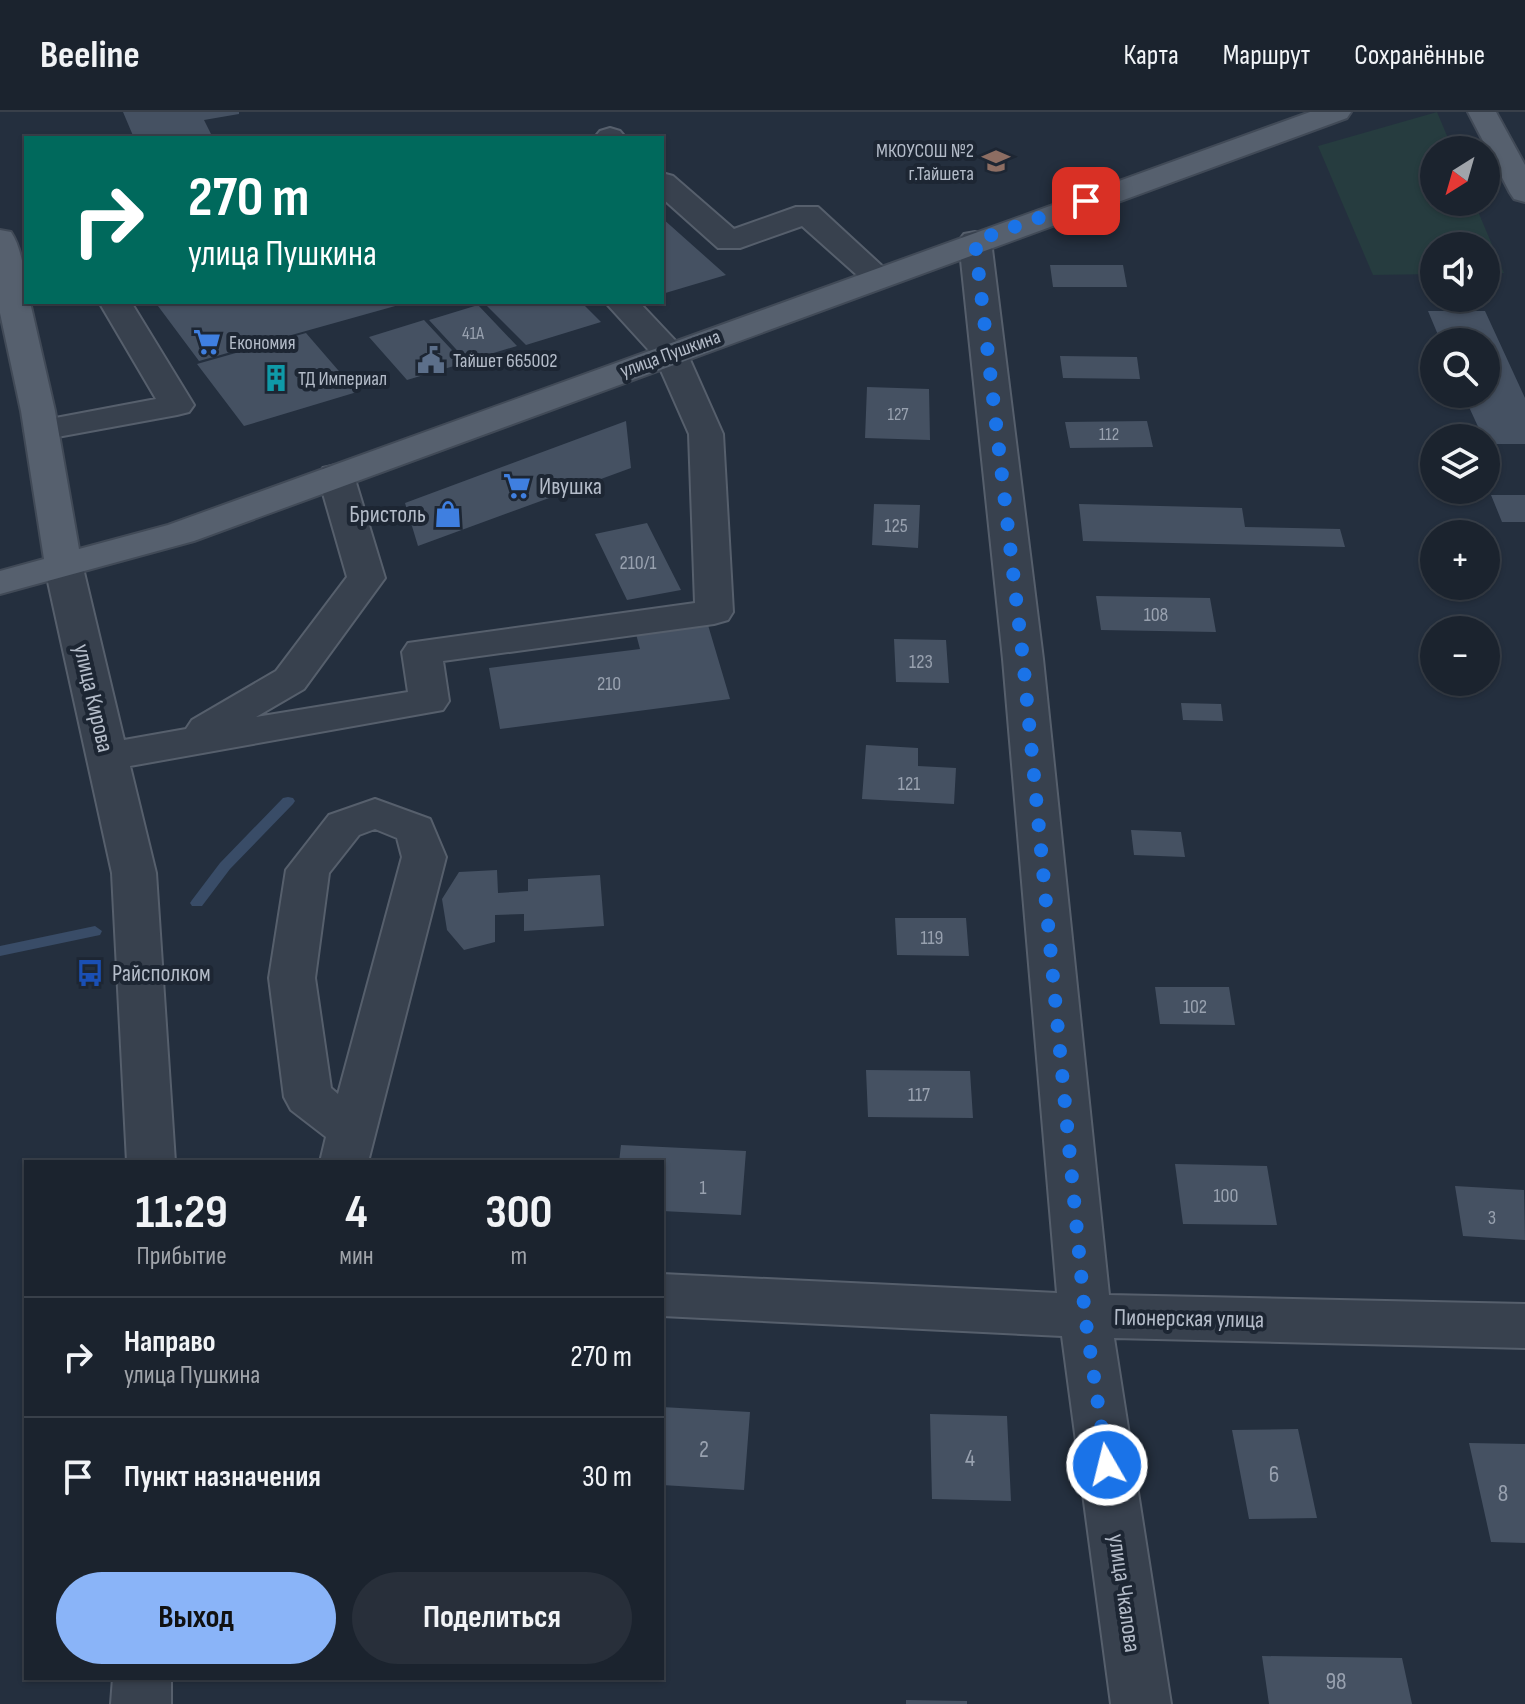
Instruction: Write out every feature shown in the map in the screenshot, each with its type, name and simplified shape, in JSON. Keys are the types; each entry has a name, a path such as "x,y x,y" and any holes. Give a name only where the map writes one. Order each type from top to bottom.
{"main road":[{"name":"улица Пушкина","path":"0,583 64,568 181,533 975,241 1337,112"},
{"path":"1482,112 1525,193"},
{"name":"улица Кирова","path":"0,239 41,430 64,568"}],"street":[{"path":"664,184 729,241 807,214 878,277"},
{"name":"улица Чкалова","path":"975,241 1023,659 1085,1316 1141,1704"},
{"path":"41,430 177,405 116,304"},
{"path":"107,756 429,701 422,652 714,612 706,434 670,353 623,304"},
{"path":"179,744 290,680 366,578 336,476"},
{"name":"улица Кирова","path":"64,568 134,873 151,1160"},
{"path":"375,813 415,829 424,857 348,1146 308,1097 292,978 308,870 344,825 375,813"},
{"name":"Пионерская улица","path":"664,1295 1085,1316 1525,1326"},
{"path":"141,1704 142,1680"}],"green space":[{"path":"1437,112 1447,136 1420,136 1420,216 1480,216 1487,232 1420,232 1420,274 1373,275 1318,146"}],"building":[{"path":"123,112 239,112 204,120 212,136 133,136"},
{"path":"664,220 726,275 664,293"},
{"path":"1050,265 1123,265 1127,287 1053,287"},
{"path":"156,304 402,304 199,361"},
{"path":"485,304 583,304 601,322 526,345"},
{"path":"478,305 517,346 467,361 429,320"},
{"path":"1428,312 1485,312 1493,328 1435,328"},
{"path":"424,320 464,363 407,380 369,337"},
{"name":"ТД Империал","path":"306,333 357,392 244,426 197,364"},
{"path":"1500,344 1525,398 1525,444 1500,444 1500,424 1477,424 1469,408 1500,408"},
{"path":"1060,356 1137,357 1140,379 1063,378"},
{"path":"867,387 929,389 930,440 865,438"},
{"name":"Ивушка","path":"626,421 631,468 418,546 405,503"},
{"path":"1147,421 1153,447 1070,448 1065,422"},
{"path":"1500,495 1525,495 1525,522 1502,522 1495,504 1500,504"},
{"path":"874,504 920,505 918,548 872,545"},
{"path":"1079,504 1242,508 1245,527 1340,529 1345,547 1083,541"},
{"path":"647,523 681,590 627,600 595,534"},
{"path":"1096,596 1210,598 1216,632 1101,630"},
{"path":"708,625 730,699 500,729 489,668 640,649 636,634"},
{"path":"894,639 946,640 949,683 896,682"},
{"path":"1181,703 1221,704 1223,721 1183,720"},
{"path":"866,745 918,748 918,766 956,768 954,804 862,799"},
{"path":"1131,830 1181,832 1185,857 1134,855"},
{"path":"497,870 498,893 528,891 528,879 600,875 604,926 524,931 524,914 495,915 495,942 464,950 447,930 442,899 459,872"},
{"path":"895,918 966,918 969,956 897,955"},
{"path":"1155,987 1229,987 1235,1025 1160,1024"},
{"path":"866,1070 970,1071 973,1118 868,1117"},
{"path":"621,1145 746,1151 741,1215 664,1211 664,1160 619,1160"},
{"path":"1175,1164 1267,1166 1277,1225 1183,1224"},
{"path":"1455,1186 1524,1190 1525,1240 1463,1236"},
{"path":"664,1407 750,1412 744,1490 664,1485"},
{"path":"930,1414 1007,1416 1011,1501 932,1499"},
{"path":"1298,1429 1317,1518 1249,1519 1232,1430"},
{"path":"1469,1443 1525,1444 1525,1543 1491,1542"},
{"path":"1262,1656 1402,1658 1412,1704 1269,1704"},
{"path":"906,1700 967,1701 967,1704 906,1704"}],"waterway":[{"path":"197,903 225,866 288,801"},
{"path":"0,951 95,931"}],"place":[{"name":"МКОУСОШ №2 г.Тайшета","path":"996,161"},
{"name":"Економия","path":"207,342"},
{"name":"Тайшет 665002","path":"431,360"},
{"name":"ТД Империал","path":"276,378"},
{"name":"Ивушка","path":"517,486"},
{"name":"Бристоль","path":"448,514"},
{"name":"Райсполком","path":"90,973"}],"route":[{"path":"1086,201 975,241 1023,659 1085,1316 1107,1465"}]}
